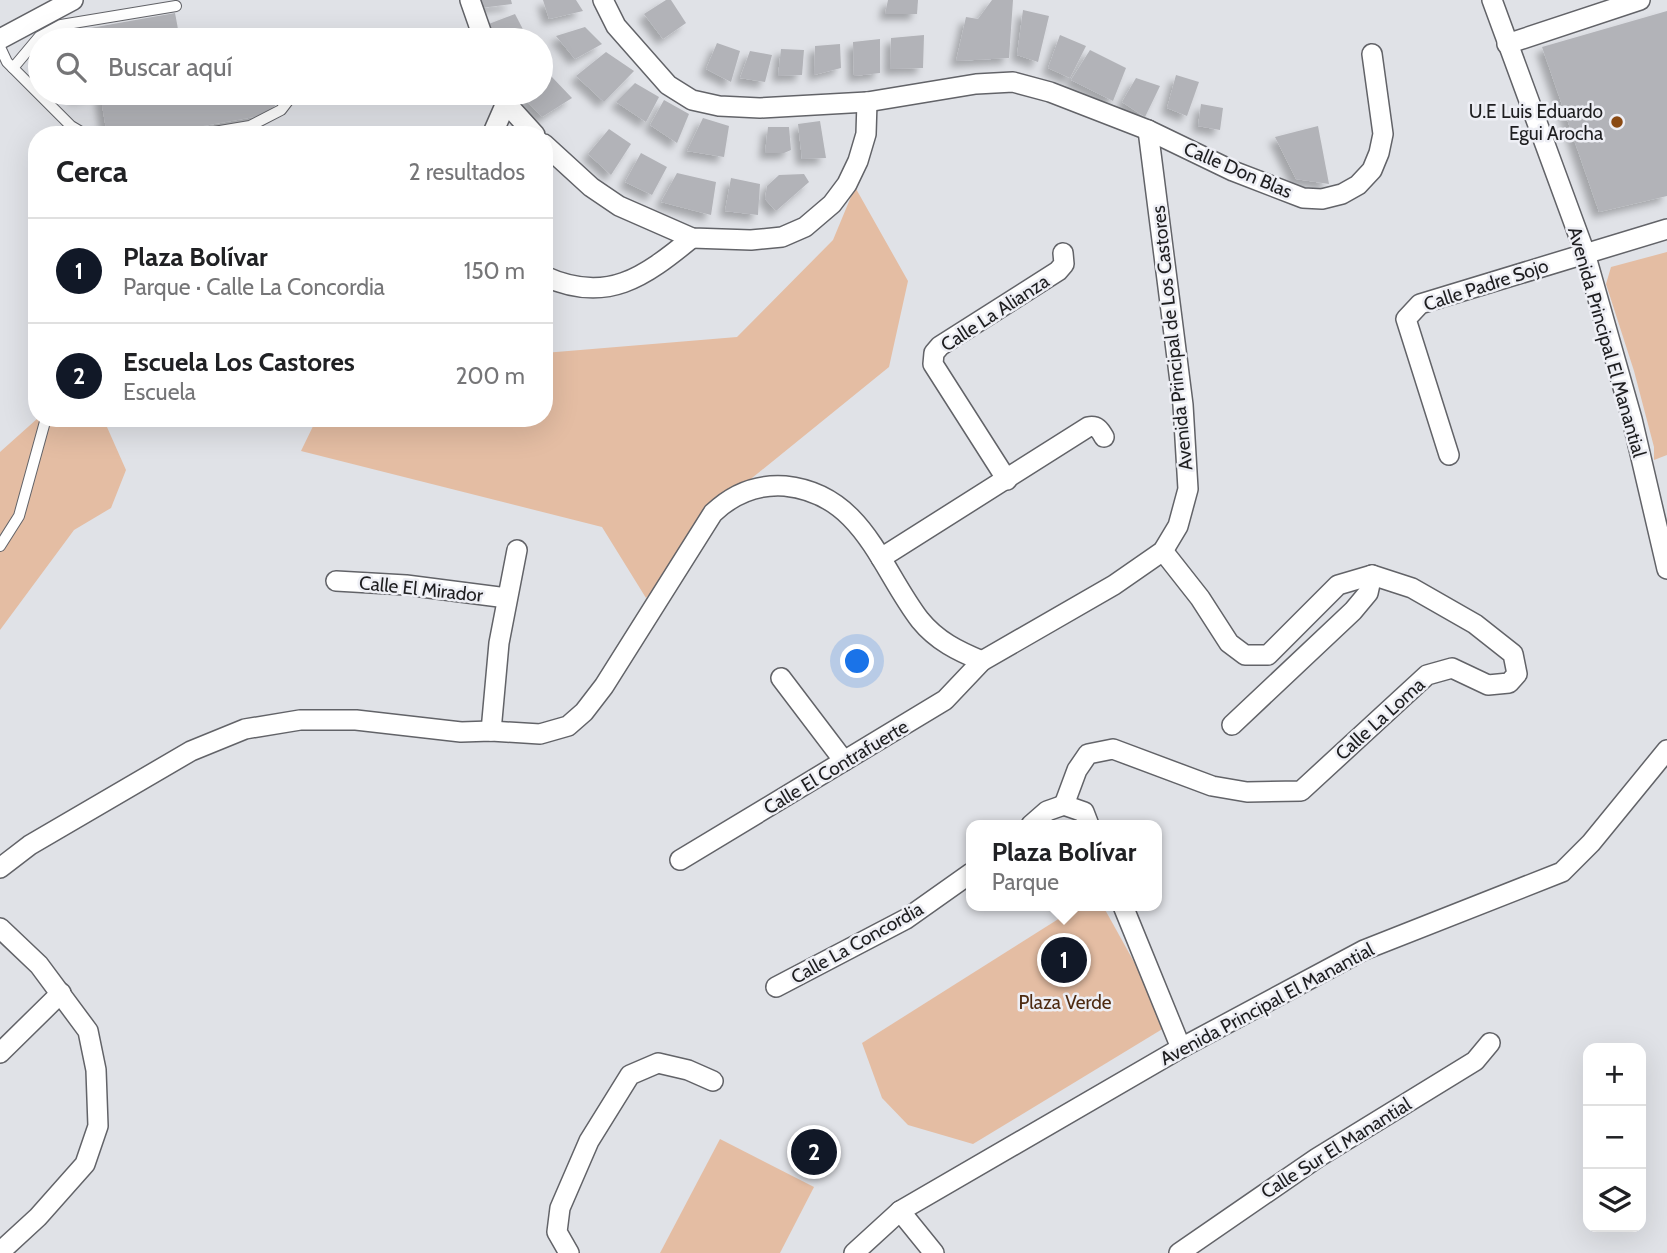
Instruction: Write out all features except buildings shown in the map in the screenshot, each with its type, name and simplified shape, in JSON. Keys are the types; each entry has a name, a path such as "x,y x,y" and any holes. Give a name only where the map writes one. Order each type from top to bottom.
{"street":[{"path":"0,39 74,0"},
{"path":"470,0 480,28"},
{"path":"603,0 616,26 668,85 692,100 719,106 760,108 867,102 976,83 1013,82 1050,92 1148,130"},
{"name":"Avenida Principal El Manantial","path":"1492,0 1585,253 1632,419 1667,569"},
{"path":"1507,44 1640,0"},
{"name":"Calle Don Blas","path":"1148,130 1233,171 1303,198 1322,199 1342,194 1358,185 1372,170 1379,153 1383,134 1372,54"},
{"path":"553,153 591,187 620,206 692,238 751,240 782,237 805,227 832,204 847,184 858,161 866,134 867,102"},
{"path":"495,126 502,105"},
{"path":"510,105 527,126"},
{"name":"Avenida Principal de Los Castores","path":"982,661 1114,584 1163,551 1178,526 1188,489 1183,405 1148,130"},
{"path":"1585,253 1667,229"},
{"path":"553,280 582,288 604,288 628,281 653,269 692,238"},
{"name":"Calle La Alianza","path":"1007,480 933,364 934,353 940,346 1058,271 1064,264 1063,253"},
{"name":"Calle Padre Sojo","path":"1449,455 1406,319 1420,304 1585,253"},
{"path":"881,558 1088,427 1100,429 1104,437"},
{"path":"0,868 30,845 191,751 246,729 300,720 356,720 461,732 540,734 568,726 584,712 618,664 713,513 728,498 768,485 804,488 842,508 868,537 920,620 952,649 982,661"},
{"name":"Calle El Mirador","path":"491,731 499,643 517,550"},
{"path":"1163,551 1200,598 1229,643 1245,655 1268,655 1338,585 1372,575 1368,593 1353,611 1232,725"},
{"name":"Calle La Loma","path":"1064,805 1077,770 1088,754 1113,749 1212,786 1247,792 1301,791 1427,675 1452,668 1488,685 1509,683 1517,674 1513,654 1475,624 1412,587 1372,575"},
{"name":"Calle El Mirador","path":"336,581 406,585 507,598"},
{"name":"Calle El Contrafuerte","path":"680,860 945,700 982,661"},
{"path":"781,678 844,761"},
{"name":"Avenida Principal El Manantial","path":"853,1253 900,1211 1181,1048 1364,950 1562,872 1591,843 1667,750"},
{"path":"1037,820 1048,811 1064,805 1084,812 1087,820"},
{"name":"Calle La Concordia","path":"776,988 906,919 966,877"},
{"path":"1125,911 1181,1048"},
{"path":"0,928 39,965 88,1031 96,1070 99,1126 85,1164 38,1217 0,1252"},
{"path":"0,1053 61,993"},
{"name":"Calle Sur El Manantial","path":"1179,1253 1317,1158 1475,1061 1490,1043"},
{"path":"569,1253 557,1232 560,1208 589,1141 630,1075 658,1063 688,1070 713,1081"},
{"path":"900,1211 934,1253"}],"lane":[{"path":"57,28 176,6"},
{"path":"0,47 7,62 28,81"},
{"path":"13,68 28,50"},
{"path":"52,105 71,126"},
{"path":"250,126 281,110 285,105"},
{"path":"0,546 19,516 44,427"}],"green space":[{"path":"855,187 908,281 889,367 752,478 646,598 602,527 301,451 313,427 553,427 553,352 737,337 833,240"},
{"path":"1667,252 1667,455 1654,460 1654,447 1634,371 1606,284 1611,267"},
{"path":"28,427 107,427 126,470 111,508 74,530 0,630 0,452"},
{"name":"Plaza Verde","path":"1071,911 1106,911 1169,1025 973,1144 908,1125 882,1098 862,1043"},
{"path":"720,1139 814,1187 780,1253 660,1253"}],"place":[{"name":"U.E Luis Eduardo Egui Arocha","path":"1617,122"},
{"name":"Plaza Bolívar","path":"1064,960"},
{"name":"Escuela Los Castores","path":"814,1152"}]}
